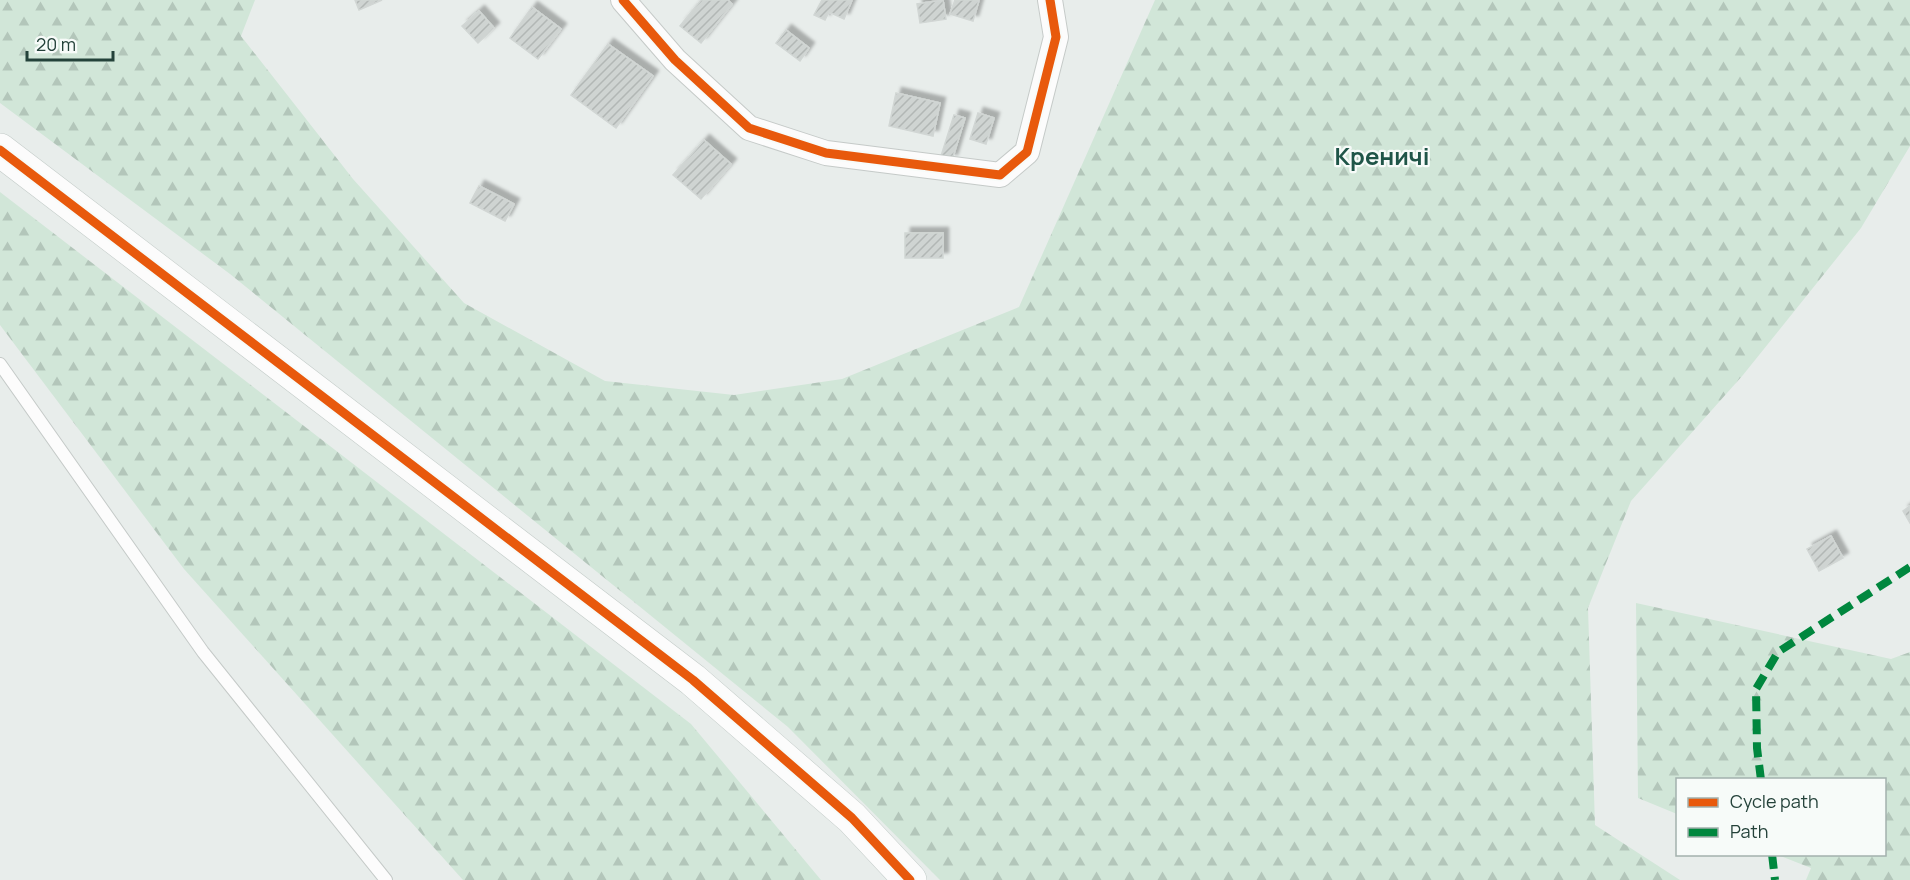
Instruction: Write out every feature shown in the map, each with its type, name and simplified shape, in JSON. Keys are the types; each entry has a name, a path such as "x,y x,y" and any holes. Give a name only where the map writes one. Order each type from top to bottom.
{"main road":[{"path":"0,150 693,680 852,818 910,880"}],"street":[{"path":"623,0 675,60 749,128 826,153 1000,175 1027,152 1056,37 1050,0"}],"lane":[{"path":"0,364 203,652 386,880"}],"green space":[{"path":"0,0 255,0 241,36 353,179 464,303 605,381 734,395 842,379 1019,307 1155,0 1910,0 1910,146 1861,228 1743,375 1631,501 1588,608 1595,825 1680,880 940,880 788,727 230,274 0,103"},
{"path":"0,192 691,724 821,880 463,880 184,569 0,325"},
{"path":"1636,603 1891,659 1910,652 1910,880 1806,880 1811,868 1781,856 1886,856 1886,778 1676,778 1676,814 1638,798"}],"building":[{"path":"355,0 382,0 359,10"},
{"path":"701,0 728,0 732,4 701,43 680,26"},
{"path":"822,0 852,0 844,19 829,12 825,20 814,15"},
{"path":"943,0 946,19 920,23 917,4"},
{"path":"955,0 979,0 973,21 950,14"},
{"path":"532,7 561,29 538,59 510,38"},
{"path":"479,11 494,28 478,43 462,26"},
{"path":"786,30 809,48 800,61 776,43"},
{"path":"608,44 653,76 616,128 571,95"},
{"path":"896,93 940,103 933,136 889,126"},
{"path":"978,113 994,118 986,144 970,139"},
{"path":"954,115 965,118 952,160 941,156"},
{"path":"704,140 731,164 701,199 673,175"},
{"path":"479,186 514,204 505,221 470,203"},
{"path":"905,233 943,233 943,258 905,258"},
{"path":"1910,506 1910,523 1903,511"},
{"path":"1831,536 1843,558 1819,571 1807,549"}],"marked path":[{"path":"1761,778 1757,748 1756,689 1778,652 1910,567"},
{"path":"1772,856 1775,880"}],"cycle path":[{"path":"623,0 675,60 749,128 826,153 1000,175 1027,152 1056,37 1050,0"},
{"path":"0,150 693,680 852,818 910,880"}],"district":[{"name":"Креничі","path":"1382,157"}]}
